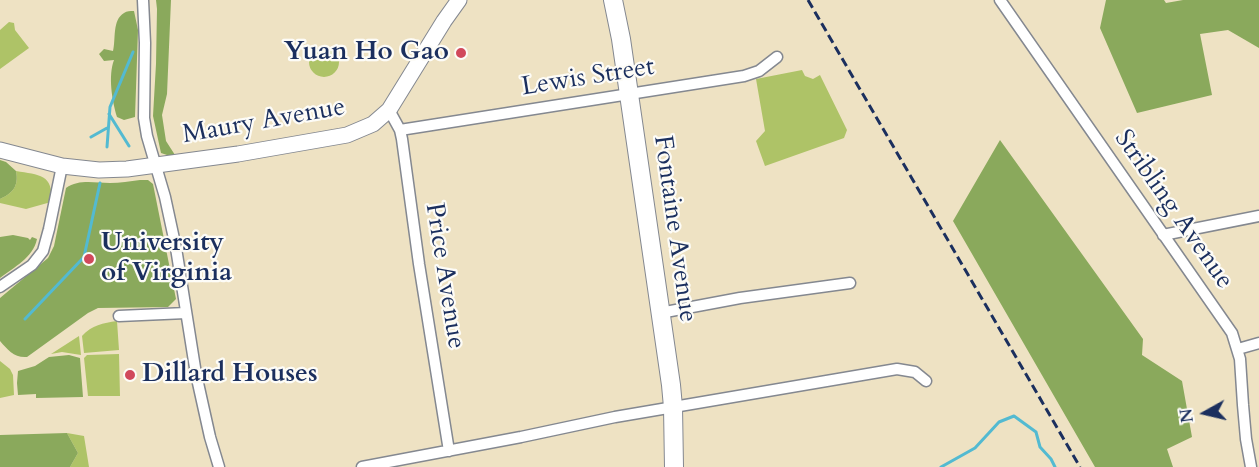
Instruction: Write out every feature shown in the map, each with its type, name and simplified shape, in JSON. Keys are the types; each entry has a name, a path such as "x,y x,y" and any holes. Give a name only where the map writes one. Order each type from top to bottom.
{"main road":[{"name":"Maury Avenue","path":"0,150 62,166 99,170 127,169 334,139 347,135 373,124 389,110 459,0"},
{"name":"Fontaine Avenue","path":"613,0 622,45 673,407 674,467"}],"street":[{"path":"143,0 144,118 174,238 196,374 219,467"},
{"name":"Stribling Avenue","path":"1000,0 1232,333 1240,359 1242,405 1251,467"},
{"name":"Lewis Street","path":"400,129 744,76 759,71 777,57"},
{"name":"Price Avenue","path":"389,110 400,129 449,451"},
{"path":"0,287 32,265 43,251 62,166"},
{"path":"1163,235 1259,216"},
{"path":"660,313 740,298 850,283"},
{"path":"119,316 186,313"},
{"path":"1238,349 1259,343"},
{"path":"362,467 615,417 897,369 915,372 926,381"}],"green space":[{"path":"156,0 171,0 167,94 162,115 166,141 175,155 161,153 153,116"},
{"path":"1106,0 1164,0 1166,3 1183,0 1259,0 1259,48 1228,30 1200,34 1212,95 1137,113 1100,28"},
{"path":"134,11 138,30 135,117 124,120 117,117 112,96 111,73 114,60 104,61 99,54 104,49 113,51 115,30 120,16 125,12"},
{"path":"9,22 14,23 15,30 29,48 0,69 0,30"},
{"path":"324,47 334,52 339,62 334,72 324,77 314,72 309,62 314,52"},
{"path":"802,70 805,76 813,79 820,75 847,130 844,138 765,166 756,141 765,131 756,79"},
{"path":"1000,140 1143,339 1142,355 1182,381 1192,437 1167,449 1173,467 1095,467 953,221"},
{"path":"0,160 16,171 17,181 14,188 0,199"},
{"path":"16,171 38,175 47,181 50,186 51,202 26,209 0,203 0,199 14,188 17,181"},
{"path":"148,180 153,184 176,299 168,307 98,308 27,357 12,353 0,341 0,298 48,258 54,246 66,188 81,182 114,183"},
{"path":"13,235 30,240 32,237 37,239 32,252 0,278 0,237"},
{"path":"117,321 119,350 84,353 82,336 86,332 98,325"},
{"path":"79,336 81,355 62,352 51,354"},
{"path":"119,354 120,396 88,396 84,358 87,355"},
{"path":"69,355 80,358 83,397 36,398 36,394 18,395 18,371 35,366 49,357"},
{"path":"0,361 10,369 13,375 14,395 0,398"},
{"path":"67,433 84,436 89,467 70,467 78,453"},
{"path":"67,433 78,453 70,467 0,467 0,435"}],"waterway":[{"path":"107,147 110,107 133,52"},
{"path":"109,114 129,146"},
{"path":"91,137 107,128"},
{"path":"25,319 84,257 100,183"},
{"path":"941,467 975,448 999,422 1014,416 1036,432 1040,447 1055,467"}],"railway":[{"path":"808,0 1080,467"}],"place":[{"name":"Yuan Ho Gao","path":"461,53"},
{"name":"University of Virginia","path":"89,259"},
{"name":"Dillard Houses","path":"130,375"}]}
